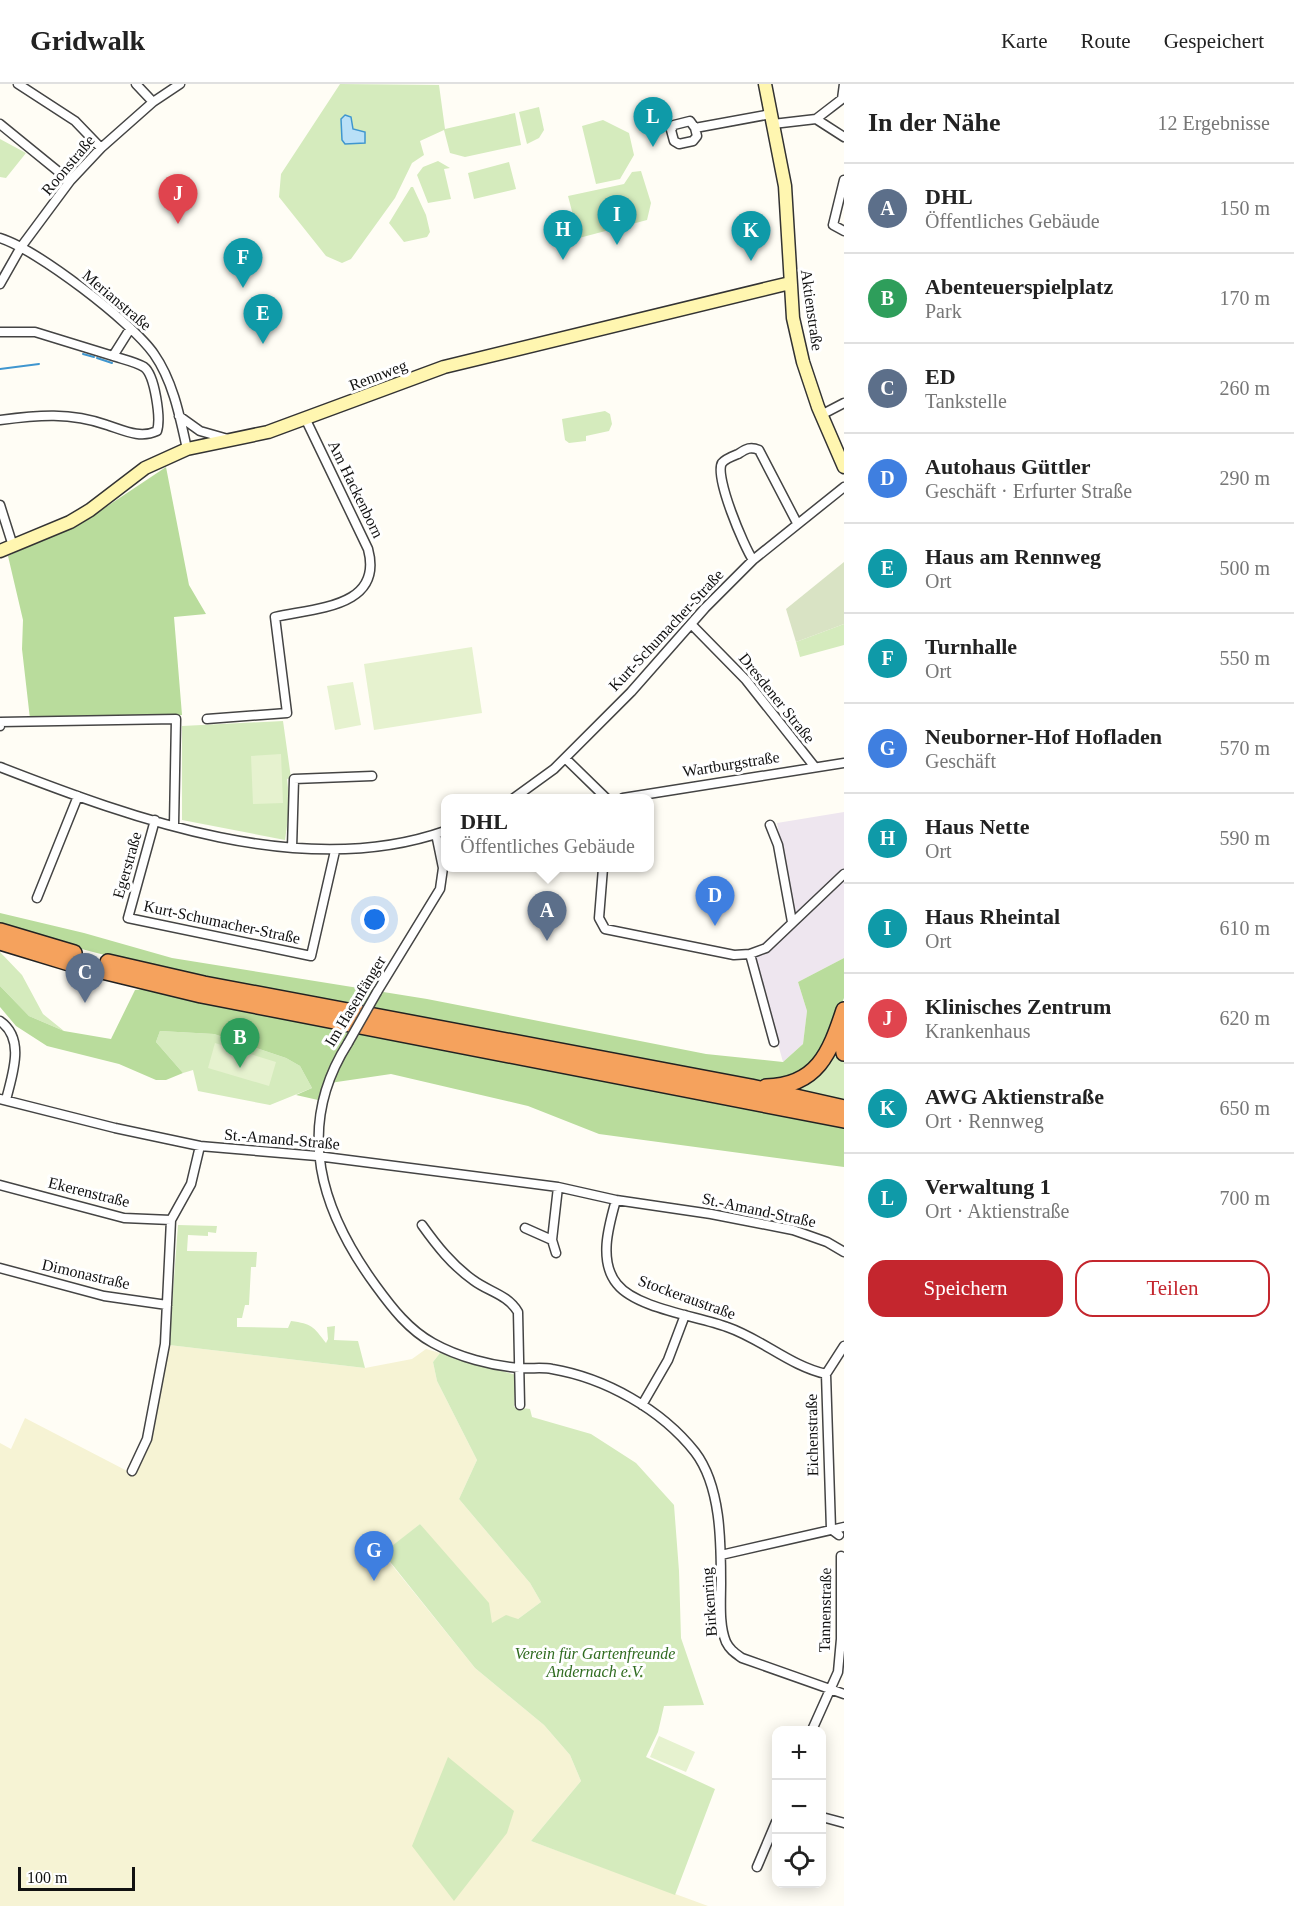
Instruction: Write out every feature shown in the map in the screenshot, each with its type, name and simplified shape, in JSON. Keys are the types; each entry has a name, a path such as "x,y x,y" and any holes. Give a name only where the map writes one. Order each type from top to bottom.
{"highway":[{"path":"0,931 99,960 204,984 751,1087 844,1108"},
{"path":"0,942 69,963 201,995 844,1120"},
{"path":"751,1087 777,1086 795,1083 806,1078 822,1061 842,1015"},
{"path":"842,1015 844,1053"}],"street":[{"path":"18,84 75,121 101,148"},
{"path":"136,84 153,102"},
{"name":"Roonstraße","path":"0,284 21,247 70,181 101,148 153,102 180,84"},
{"name":"Aktienstraße","path":"765,84 785,186 793,318 802,362 821,415 844,467"},
{"path":"816,119 842,99 844,84"},
{"path":"696,128 772,119 816,119 844,137"},
{"path":"0,124 70,181"},
{"path":"844,180 833,225 844,231"},
{"name":"Merianstraße","path":"0,238 41,258 130,329 153,352 164,371 187,449"},
{"name":"Rennweg","path":"0,551 85,514 146,468 187,449 268,432 306,420 444,367 790,283"},
{"path":"113,356 130,329"},
{"path":"0,332 35,332 143,367 150,374 160,422 157,430 140,434 66,415 41,414 0,420"},
{"path":"821,415 844,403"},
{"path":"179,416 200,431 231,440"},
{"name":"Am Hackenborn","path":"207,719 287,713 275,617 343,603 360,593 369,579 372,563 368,549 306,420"},
{"path":"753,560 744,547 721,479 720,467 725,460 749,448 759,450 796,524"},
{"name":"Kurt-Schumacher-Straße","path":"519,794 565,758 631,692 691,624 753,560 844,487"},
{"path":"0,505 13,546"},
{"name":"Dresdener Straße","path":"691,624 746,680 813,766"},
{"path":"0,722 176,719 174,825"},
{"path":"565,758 602,794"},
{"name":"Wartburgstraße","path":"647,794 813,766 844,763"},
{"path":"0,767 78,796 155,820 224,837 292,848 335,851 371,849 441,832"},
{"path":"292,848 294,779 372,776"},
{"path":"37,898 78,796"},
{"name":"Egerstraße","path":"128,918 155,820"},
{"path":"770,825 778,845 792,922"},
{"name":"Im Hasenfänger","path":"436,834 441,858"},
{"name":"Kurt-Schumacher-Straße","path":"128,918 311,956 335,851"},
{"name":"Im Hasenfänger","path":"442,872 440,889 377,992 327,1081 317,1156 322,1183 338,1227 365,1271 414,1331 435,1344 461,1355 521,1368 551,1369 592,1379 642,1405 695,1452 707,1474 716,1509 721,1555"},
{"path":"603,872 599,918 605,929 724,953 750,954 766,948 844,874"},
{"path":"750,954 774,1042"},
{"name":"St.-Amand-Straße","path":"0,1021 6,1025 15,1043 15,1057 3,1100 200,1146 317,1156 558,1187 616,1200 793,1230 827,1242 844,1252"},
{"path":"132,1471 147,1439 165,1344 171,1220 191,1184 200,1146"},
{"name":"Ekerenstraße","path":"0,1185 124,1218 171,1220"},
{"path":"556,1253 552,1240 558,1187"},
{"name":"Stockeraustraße","path":"616,1200 608,1231 607,1263 616,1284 634,1298 728,1327 762,1342 806,1370 826,1374"},
{"path":"422,1225 442,1253 473,1281 511,1300 518,1311 520,1405"},
{"path":"525,1228 552,1240"},
{"name":"Dimonastraße","path":"0,1268 105,1296 167,1305"},
{"path":"642,1405 668,1360 685,1315"},
{"name":"Eichenstraße","path":"831,1529 826,1374 844,1346"},
{"path":"831,1529 842,1531"},
{"name":"Birkenring","path":"831,1529 721,1555 723,1633 732,1652 844,1694"},
{"name":"Tannenstraße","path":"814,1726 838,1672 842,1639 841,1556"},
{"path":"826,1817 844,1823"},
{"path":"757,1867 772,1833"}],"shaded area":[{"path":"844,812 844,958 798,982 807,1011 803,1044 783,1062 754,957 757,948 794,914 777,823"},
{"path":"169,1345 365,1368 412,1359 426,1349 440,1353 433,1362 437,1381 477,1460 459,1499 530,1583 541,1602 518,1619 492,1624 420,1524 383,1554 475,1668 544,1725 570,1755 581,1781 531,1841 708,1906 0,1906 0,1443 11,1449 25,1418 133,1474 159,1395"}],"green space":[{"path":"340,84 439,85 445,129 515,113 521,145 465,157 450,153 444,130 420,141 424,155 412,163 395,198 351,259 342,263 326,256 279,197 281,174"},
{"path":"539,107 544,130 539,138 527,144 519,112"},
{"path":"603,120 629,133 634,155 620,179 596,184 582,126"},
{"path":"0,139 26,153 6,178 0,177"},
{"path":"438,161 450,168 444,169 451,199 428,203 417,175 423,167"},
{"path":"509,162 516,189 474,199 468,173"},
{"path":"641,171 651,203 647,220 579,238 568,196 624,184 632,172"},
{"path":"411,187 426,215 430,232 427,237 404,242 389,223"},
{"path":"605,411 610,414 612,424 609,431 586,436 586,441 569,443 565,440 562,419"},
{"path":"166,467 189,585 206,614 174,617 182,715 30,719 22,649 23,620 8,556 88,519"},
{"path":"844,562 844,624 796,642 786,609"},
{"path":"844,624 844,645 800,657 796,642"},
{"path":"472,647 482,713 374,730 364,664"},
{"path":"353,682 361,725 335,730 327,686"},
{"path":"283,721 291,778 287,779 290,805 285,840 182,820 182,726"},
{"path":"281,754 283,803 253,804 251,756"},
{"path":"0,913 84,933 172,958 427,999 706,1054 783,1062 803,1044 807,1011 798,982 844,958 844,998 826,1045 797,1079 762,1083 170,972 20,933 0,926"},
{"path":"0,952 22,975 43,1014 64,1031 29,1016 0,986"},
{"path":"0,986 29,1016 64,1031 111,1039 135,990 155,988 844,1126 844,1167 599,1134 528,1106 391,1074 323,1084 318,1100 296,1095 312,1088 300,1066 286,1058 214,1034 160,1031 156,1042 183,1073 166,1080 156,1080 119,1064 47,1046 16,1026 0,1007"},
{"path":"160,1031 214,1034 286,1058 300,1066 312,1088 270,1105 198,1091 193,1070 183,1073 156,1042"},
{"path":"215,1043 276,1062 269,1086 208,1068"},
{"path":"831,1049 839,1049 844,1061 844,1101 789,1090"},
{"path":"178,1225 217,1226 216,1233 208,1232 208,1236 188,1235 187,1251 257,1252 256,1267 251,1267 249,1305 245,1305 242,1318 237,1318 237,1327 288,1328 291,1321 298,1322 312,1327 326,1343 327,1327 335,1326 334,1340 358,1341 365,1368 169,1345"},
{"name":"Verein für Gartenfreunde Andernach e.V.","path":"440,1353 516,1375 514,1407 530,1409 532,1417 591,1434 636,1463 674,1505 681,1638 704,1705 664,1706 658,1732 646,1757 715,1789 675,1895 531,1841 581,1781 570,1755 544,1725 475,1668 383,1553 420,1524 489,1603 492,1623 506,1615 518,1619 541,1602 530,1583 459,1499 477,1460 437,1381 433,1362"},
{"path":"659,1736 695,1752 686,1772 650,1757"},
{"path":"448,1757 514,1811 507,1833 454,1901 412,1846"}],"water":[{"path":"345,115 351,117 353,129 365,132 365,143 345,144 342,140 341,119"}],"waterway":[{"path":"83,354 94,357"},
{"path":"97,358 112,363"},
{"path":"0,369 39,364"}],"place":[{"name":"Verwaltung 1","path":"653,147"},
{"name":"Klinisches Zentrum","path":"178,224"},
{"name":"Haus Rheintal","path":"617,245"},
{"name":"Haus Nette","path":"563,260"},
{"name":"AWG Aktienstraße","path":"751,261"},
{"name":"Turnhalle","path":"243,288"},
{"name":"Haus am Rennweg","path":"263,344"},
{"name":"Autohaus Güttler","path":"715,926"},
{"name":"DHL","path":"547,941"},
{"name":"ED","path":"85,1003"},
{"name":"Abenteuerspielplatz","path":"240,1068"},
{"name":"Neuborner-Hof Hofladen","path":"374,1581"}]}
